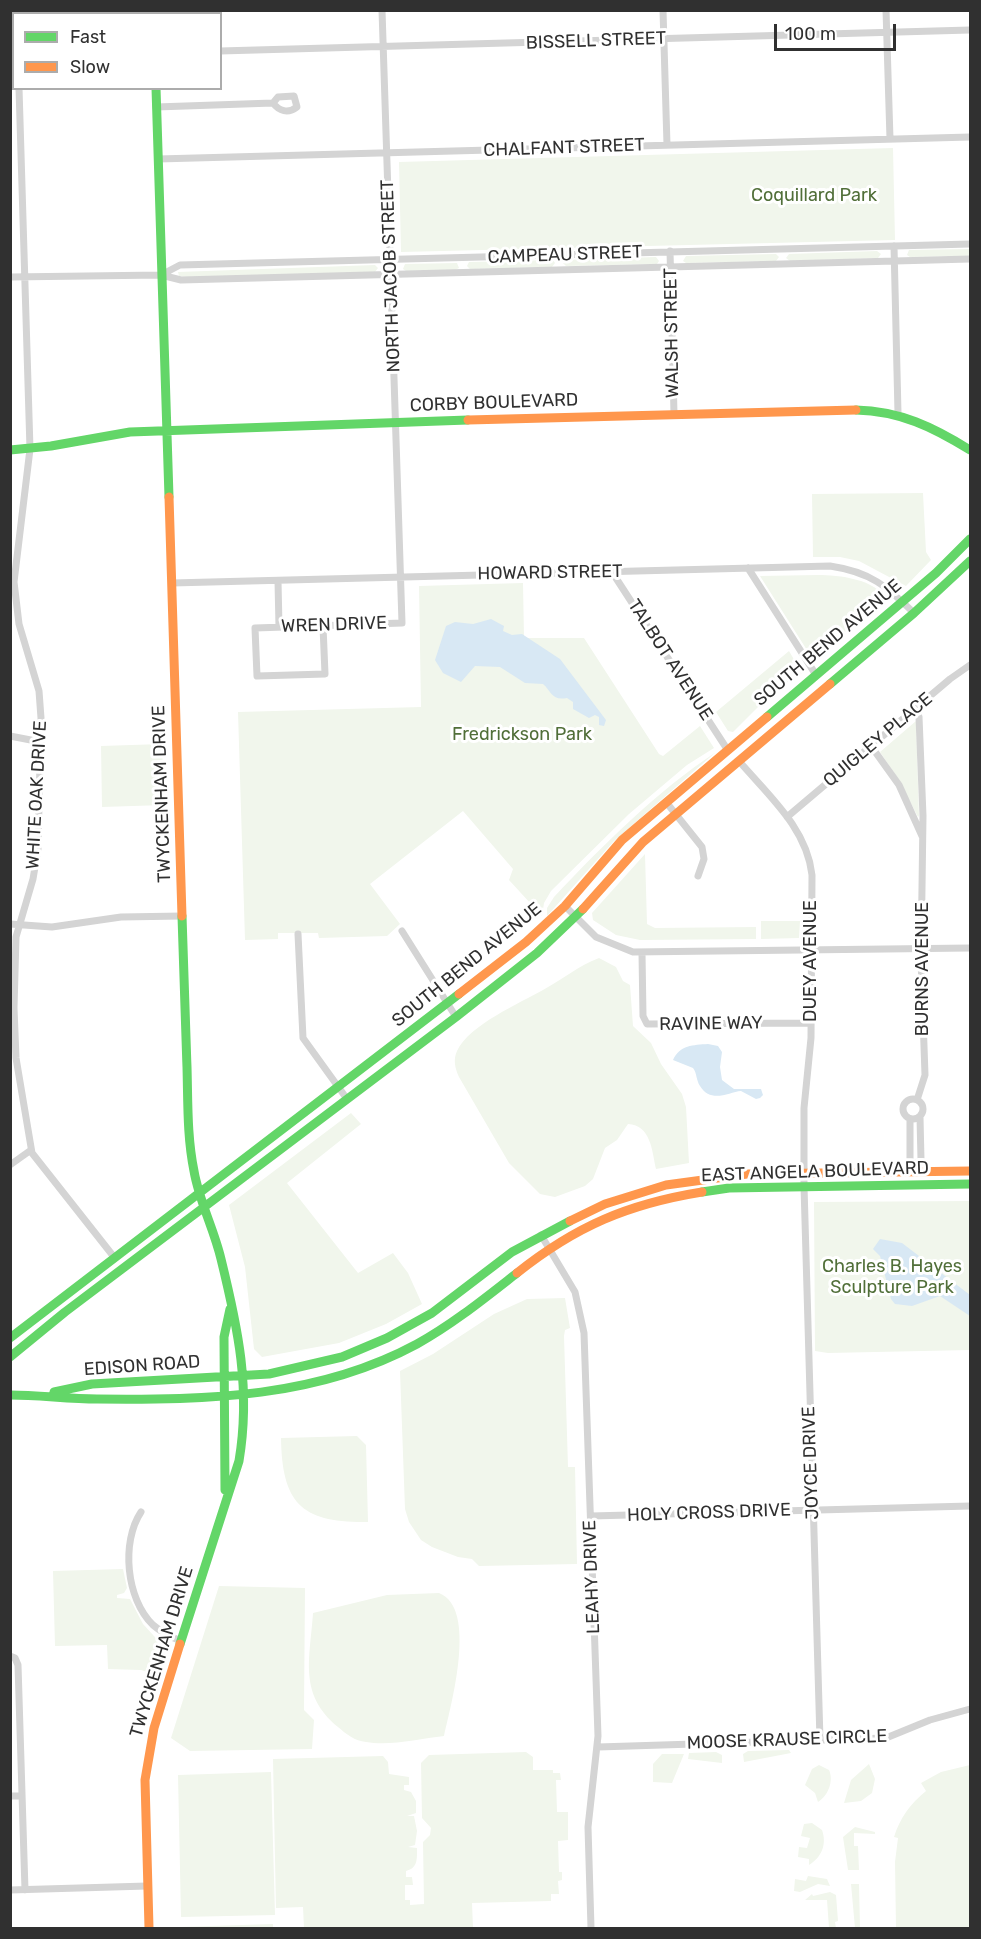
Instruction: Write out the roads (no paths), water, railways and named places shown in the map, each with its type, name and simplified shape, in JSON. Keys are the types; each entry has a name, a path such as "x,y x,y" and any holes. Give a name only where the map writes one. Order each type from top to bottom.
{"main road":[{"name":"TWYCKENHAM DRIVE","path":"149,1929 145,1780 153,1728 225,1495 239,1461 244,1394 240,1337 230,1306 221,1258 199,1192 191,1159 189,1132 156,90"},
{"name":"CORBY BOULEVARD","path":"10,450 130,432 168,430 838,409 898,412 935,427 970,450"},
{"name":"SOUTH BEND AVENUE","path":"10,1338 526,942 565,906 622,840 902,602 970,539"},
{"name":"SOUTH BEND AVENUE","path":"10,1357 65,1312 456,1017 537,953 576,917 629,856 914,613 970,561"},
{"name":"EAST ANGELA BOULEVARD","path":"244,1375 278,1372 322,1363 387,1338 432,1314 512,1252 541,1235 605,1204 666,1185 727,1175 916,1168 970,1171"},
{"name":"EAST ANGELA BOULEVARD","path":"244,1394 274,1392 335,1378 406,1350 453,1322 550,1248 600,1220 662,1199 729,1188 970,1184"},
{"name":"TWYCKENHAM DRIVE","path":"225,1495 224,1337 230,1306"},
{"name":"EDISON ROAD","path":"43,1394 92,1384 244,1375"},
{"path":"10,1389 21,1395"},
{"name":"EDISON ROAD","path":"10,1395 43,1394 94,1399 244,1394"}],"street":[{"name":"NORTH JACOB STREET","path":"382,10 394,423 401,577"},
{"path":"663,10 667,145"},
{"path":"886,10 890,140"},
{"name":"BISSELL STREET","path":"222,51 970,30"},
{"name":"WHITE OAK DRIVE","path":"19,90 30,448 15,562 13,605 39,690 41,742 38,849 33,879 19,926 15,965 15,1033 19,1082 32,1150 114,1257"},
{"path":"156,107 273,103"},
{"name":"CHALFANT STREET","path":"158,159 970,137"},
{"name":"CAMPEAU STREET","path":"161,275 180,265 970,244"},
{"path":"894,246 898,412"},
{"name":"WALSH STREET","path":"670,251 674,414"},
{"name":"CAMPEAU STREET","path":"10,277 161,275 181,280 970,259"},
{"name":"HOWARD STREET","path":"172,583 816,566 851,569 869,575 888,587 914,613"},
{"path":"748,568 816,675"},
{"name":"TALBOT AVENUE","path":"612,572 728,749"},
{"name":"WREN DRIVE","path":"323,626 325,674 257,676 255,628 402,623 401,577"},
{"path":"278,581 279,627"},
{"name":"QUIGLEY PLACE","path":"787,817 970,664"},
{"name":"BURNS AVENUE","path":"915,708 919,717 922,837 921,949 925,1074 917,1100"},
{"path":"10,736 41,742"},
{"name":"BURNS AVENUE","path":"871,746 899,785 922,837"},
{"name":"DUEY AVENUE","path":"739,761 787,817 806,845 810,857 811,1023 804,1108 804,1186"},
{"path":"666,802 702,847 704,860 698,876"},
{"path":"565,906 605,943 626,951 642,953 970,948"},
{"path":"10,924 52,927 122,917 182,916"},
{"path":"402,931 456,1017"},
{"path":"297,934 301,1030 307,1047 347,1099"},
{"name":"RAVINE WAY","path":"642,953 643,1016 647,1024 811,1023"},
{"path":"910,1119 910,1161 916,1168 921,1160 920,1117 923,1106 917,1100 909,1100 903,1107 905,1115 910,1119 920,1117"},
{"path":"10,1166 32,1150"},
{"name":"JOYCE DRIVE","path":"804,1186 819,1740"},
{"name":"LEAHY DRIVE","path":"541,1235 575,1292 583,1322 598,1747 588,1827 591,1929"},
{"name":"HOLY CROSS DRIVE","path":"591,1516 970,1506"},
{"path":"141,1512 132,1525 129,1541 135,1595 152,1624 181,1641"},
{"path":"10,1656 15,1658 18,1665 25,1890"},
{"name":"MOOSE KRAUSE CIRCLE","path":"598,1747 886,1738 930,1720 970,1709"},
{"path":"10,1796 22,1796"},
{"path":"10,1890 147,1886"}],"water":[{"path":"491,619 504,626 503,631 512,635 522,634 560,659 606,720 604,726 599,725 599,717 595,715 589,718 573,709 573,702 567,698 555,697 543,684 525,683 500,667 475,666 461,682 443,673 435,660 446,626 455,622 473,624"},
{"path":"708,1044 718,1046 722,1052 720,1067 722,1080 734,1089 761,1089 763,1095 756,1099 741,1091 720,1096 709,1095 700,1086 693,1068 673,1060 683,1049"},
{"path":"880,1239 902,1243 970,1295 970,1316 940,1296 912,1306 895,1304 891,1299 880,1256 873,1249"}],"park label":[{"name":"Coquillard Park","path":"814,196"},
{"name":"Fredrickson Park","path":"522,735"},
{"name":"Charles B. Hayes Sculpture Park","path":"892,1277"}]}
